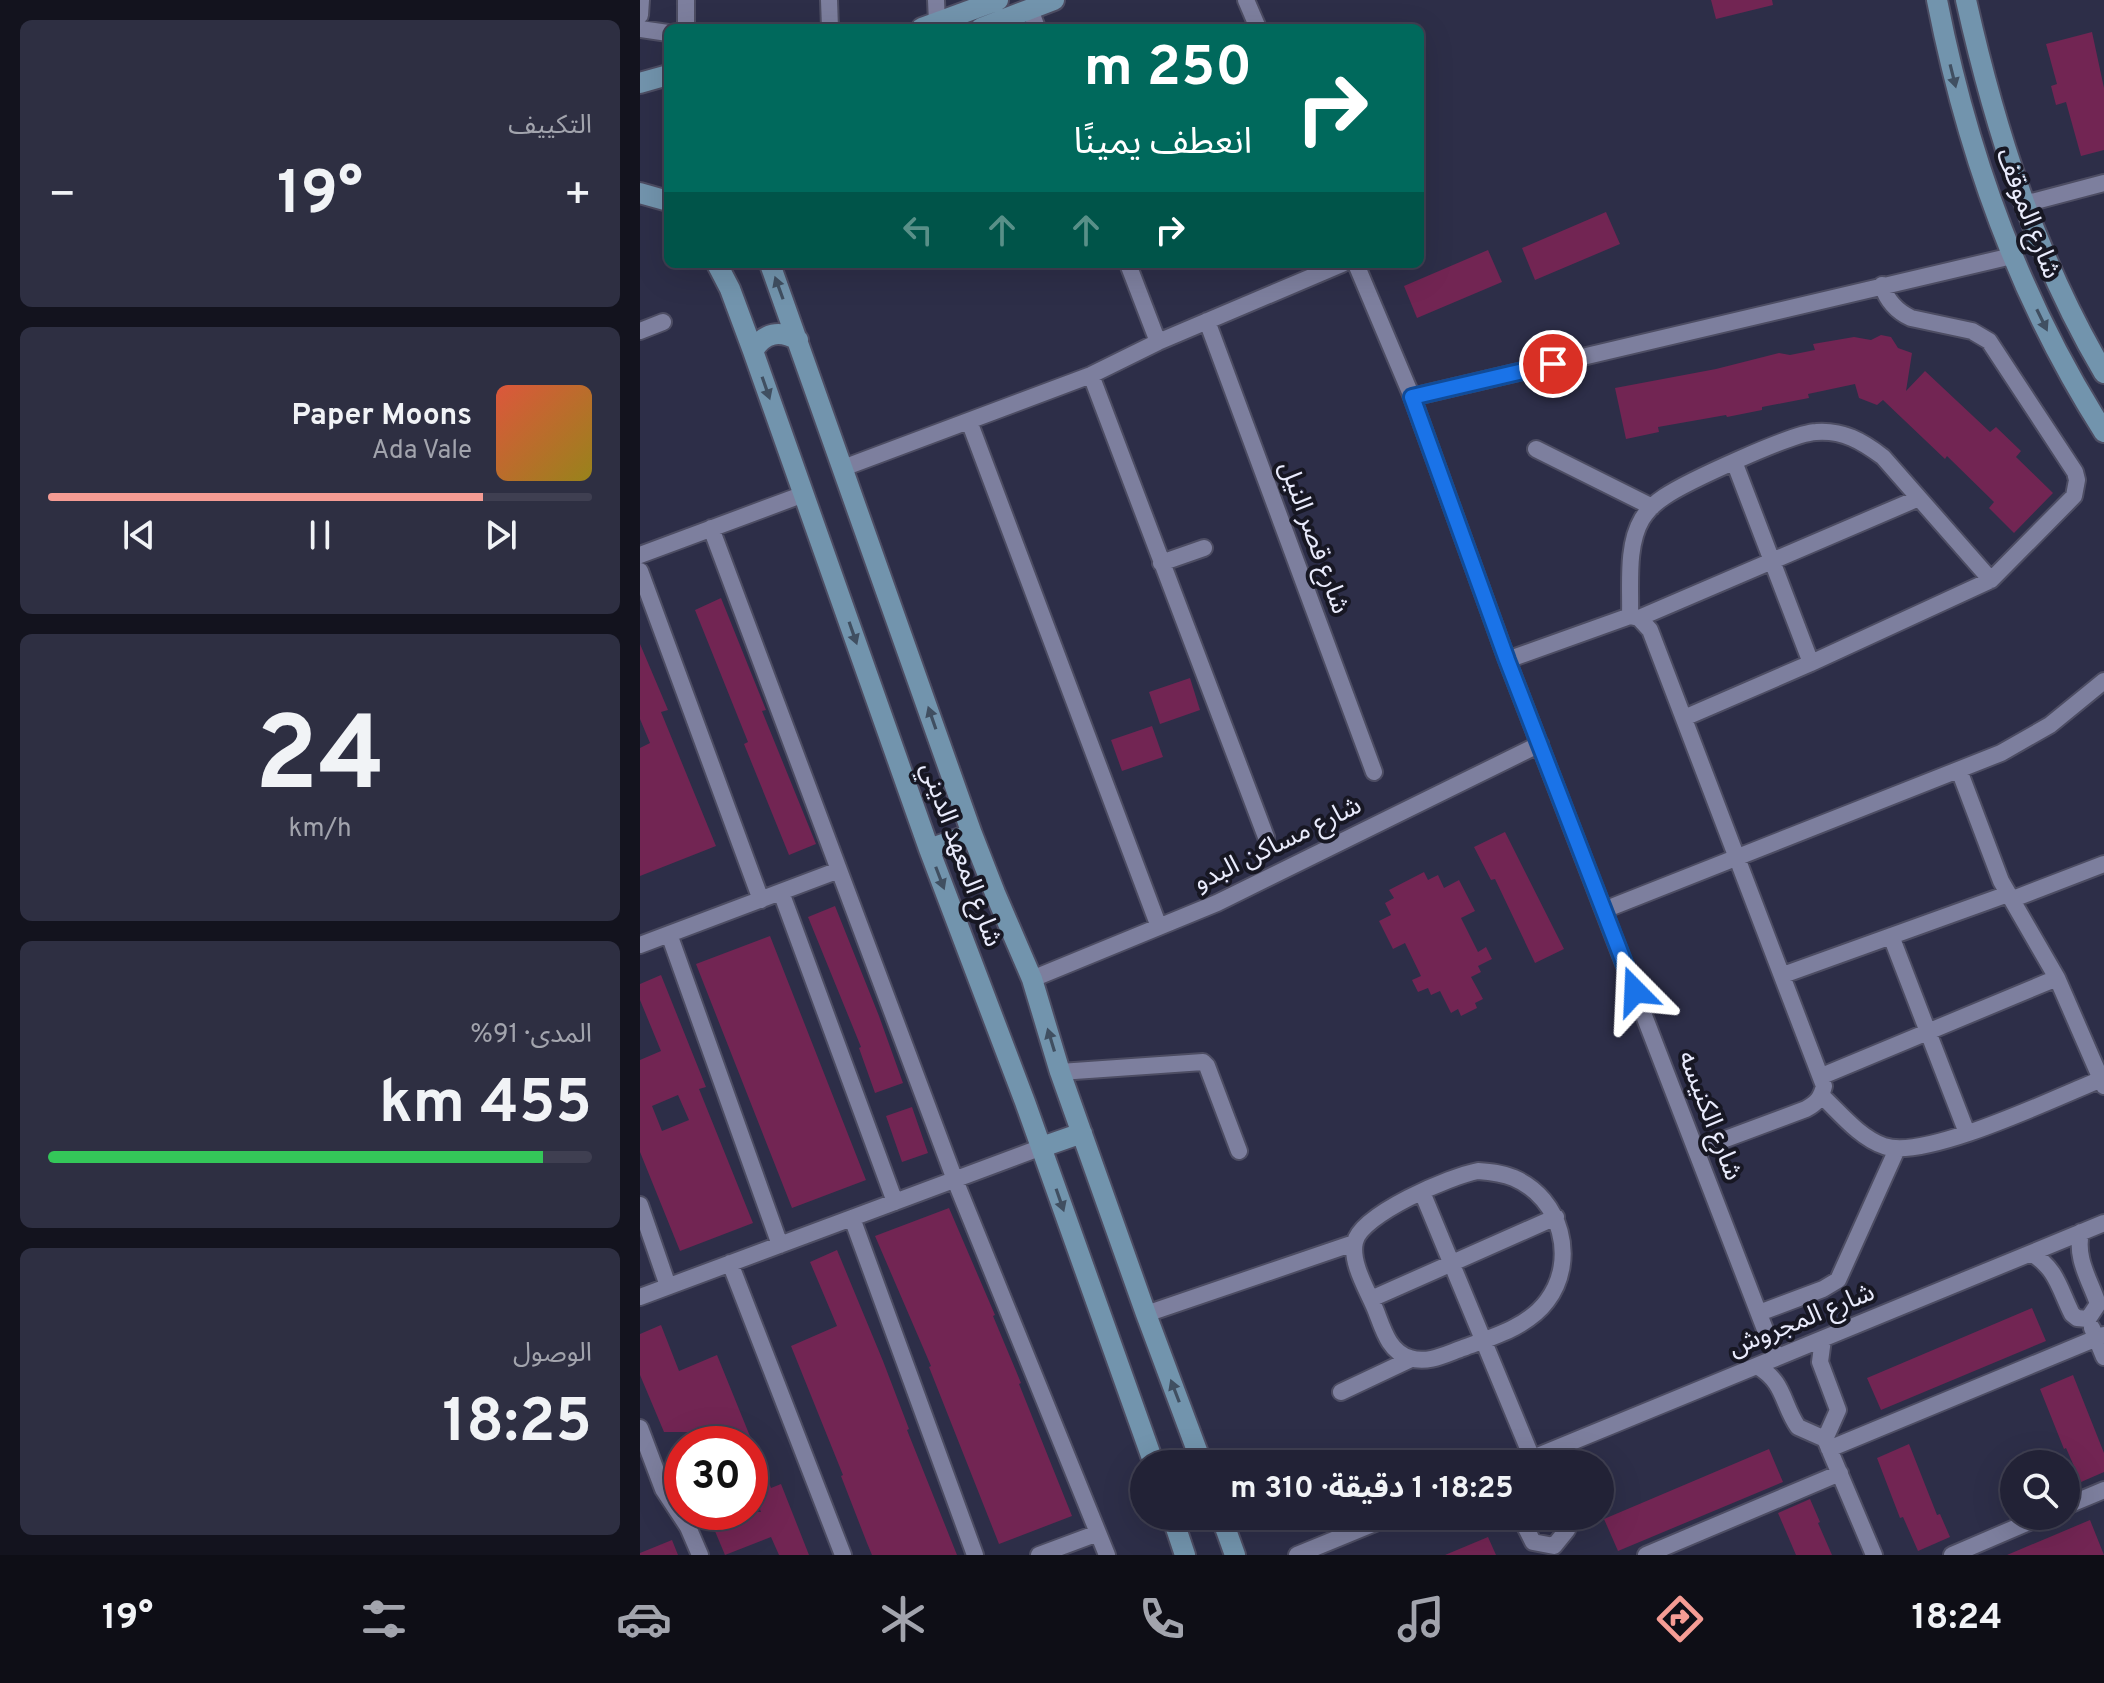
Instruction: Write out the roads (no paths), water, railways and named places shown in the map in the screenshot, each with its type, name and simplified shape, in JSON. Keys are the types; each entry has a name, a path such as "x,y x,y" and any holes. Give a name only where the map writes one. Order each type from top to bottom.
{"street":[{"path":"640,15 641,0"},
{"path":"686,0 686,24"},
{"path":"829,0 830,24"},
{"path":"930,24 936,0"},
{"path":"933,24 998,0"},
{"path":"1004,24 1033,19 1054,0"},
{"path":"1246,0 1256,24"},
{"name":"شارع الموقف","path":"1937,0 1963,115 2012,256 2052,340 2104,432"},
{"name":"شارع الموقف","path":"1966,0 1992,106 2024,204 2058,283 2104,373"},
{"path":"640,29 664,32"},
{"path":"640,83 664,76"},
{"path":"2024,204 2104,183"},
{"path":"1412,397 2012,256"},
{"name":"شارع المعهد الديني","path":"719,268 753,351 929,849 1042,1147 1149,1450"},
{"name":"شارع المعهد الديني","path":"771,268 972,834 1032,979 1060,1072 1197,1450"},
{"path":"1130,268 1158,342"},
{"path":"843,468 1091,375 1158,342 1333,268"},
{"name":"شارع الكنيسه","path":"1358,268 1412,397 1507,660 1776,1358"},
{"path":"1684,718 1991,580 2074,496 2075,472 1989,341 1972,331 1903,314 1890,302 1882,285"},
{"name":"شارع قصر النيل","path":"1207,321 1374,772"},
{"path":"640,331 663,322"},
{"path":"753,351 762,339 776,333 798,340"},
{"path":"1091,375 1266,837"},
{"path":"969,421 1159,927"},
{"path":"1696,1150 1806,1109 1822,1096 1824,1086 1650,630 1635,617 1633,549 1642,519 1652,507 1673,492 1788,439 1813,432 1838,432 1862,441 1883,457 1991,580"},
{"path":"1536,449 1652,507"},
{"path":"1735,464 1811,663"},
{"path":"640,555 804,494"},
{"path":"1507,660 1635,617 1919,498"},
{"path":"711,528 955,1180 1107,1555"},
{"path":"1161,563 1204,548"},
{"path":"640,571 761,900"},
{"path":"1604,910 1959,770 2026,740 2101,690"},
{"name":"شارع مساكن البدو","path":"1032,979 1217,903 1540,744"},
{"path":"1822,1096 1875,1142 1897,1149 1921,1148 2103,1081 2057,978 2001,881 1959,770"},
{"path":"929,849 972,834"},
{"path":"1783,975 2104,864"},
{"path":"641,941 669,934 839,870"},
{"path":"781,892 895,1202"},
{"path":"669,934 780,1245"},
{"path":"1891,936 1967,1133"},
{"path":"1822,1076 2057,978"},
{"path":"1060,1072 1203,1062 1239,1151"},
{"path":"640,1297 1082,1133"},
{"path":"1759,1313 1823,1289 1838,1280 1897,1149"},
{"path":"1341,1392 1411,1359 1435,1358 1483,1341 1536,1314 1556,1288 1563,1265 1563,1241 1556,1217 1532,1188 1516,1178 1497,1172 1460,1174 1364,1225 1354,1243 1357,1263 1393,1347 1411,1359"},
{"path":"1422,1192 1483,1341 1521,1450"},
{"path":"640,1205 668,1286"},
{"path":"1371,1299 1556,1217"},
{"path":"852,1218 975,1555"},
{"name":"شارع المجروش","path":"1567,1450 1757,1366 2104,1223"},
{"path":"2081,1232 2080,1256 2098,1304 2088,1319"},
{"path":"1146,1314 1354,1243"},
{"path":"2031,1253 2050,1267 2072,1314 2088,1319 2100,1336 2104,1357"},
{"path":"730,1263 843,1555"},
{"path":"1827,1444 2100,1336"},
{"path":"1823,1339 1820,1362 1838,1410 1827,1444"},
{"path":"1757,1366 1777,1382 1798,1427 1827,1444 1874,1555"},
{"path":"640,1428 663,1489 688,1527 700,1555"},
{"path":"1646,1555 1840,1473"},
{"path":"2080,1500 2104,1490"},
{"path":"1177,1530 1185,1555"},
{"path":"1226,1530 1235,1555"},
{"path":"1297,1555 1358,1530"},
{"path":"1527,1530 1533,1542 1556,1551 1567,1530"},
{"path":"1952,1555 2010,1530"},
{"path":"1039,1555 1098,1533"}]}
